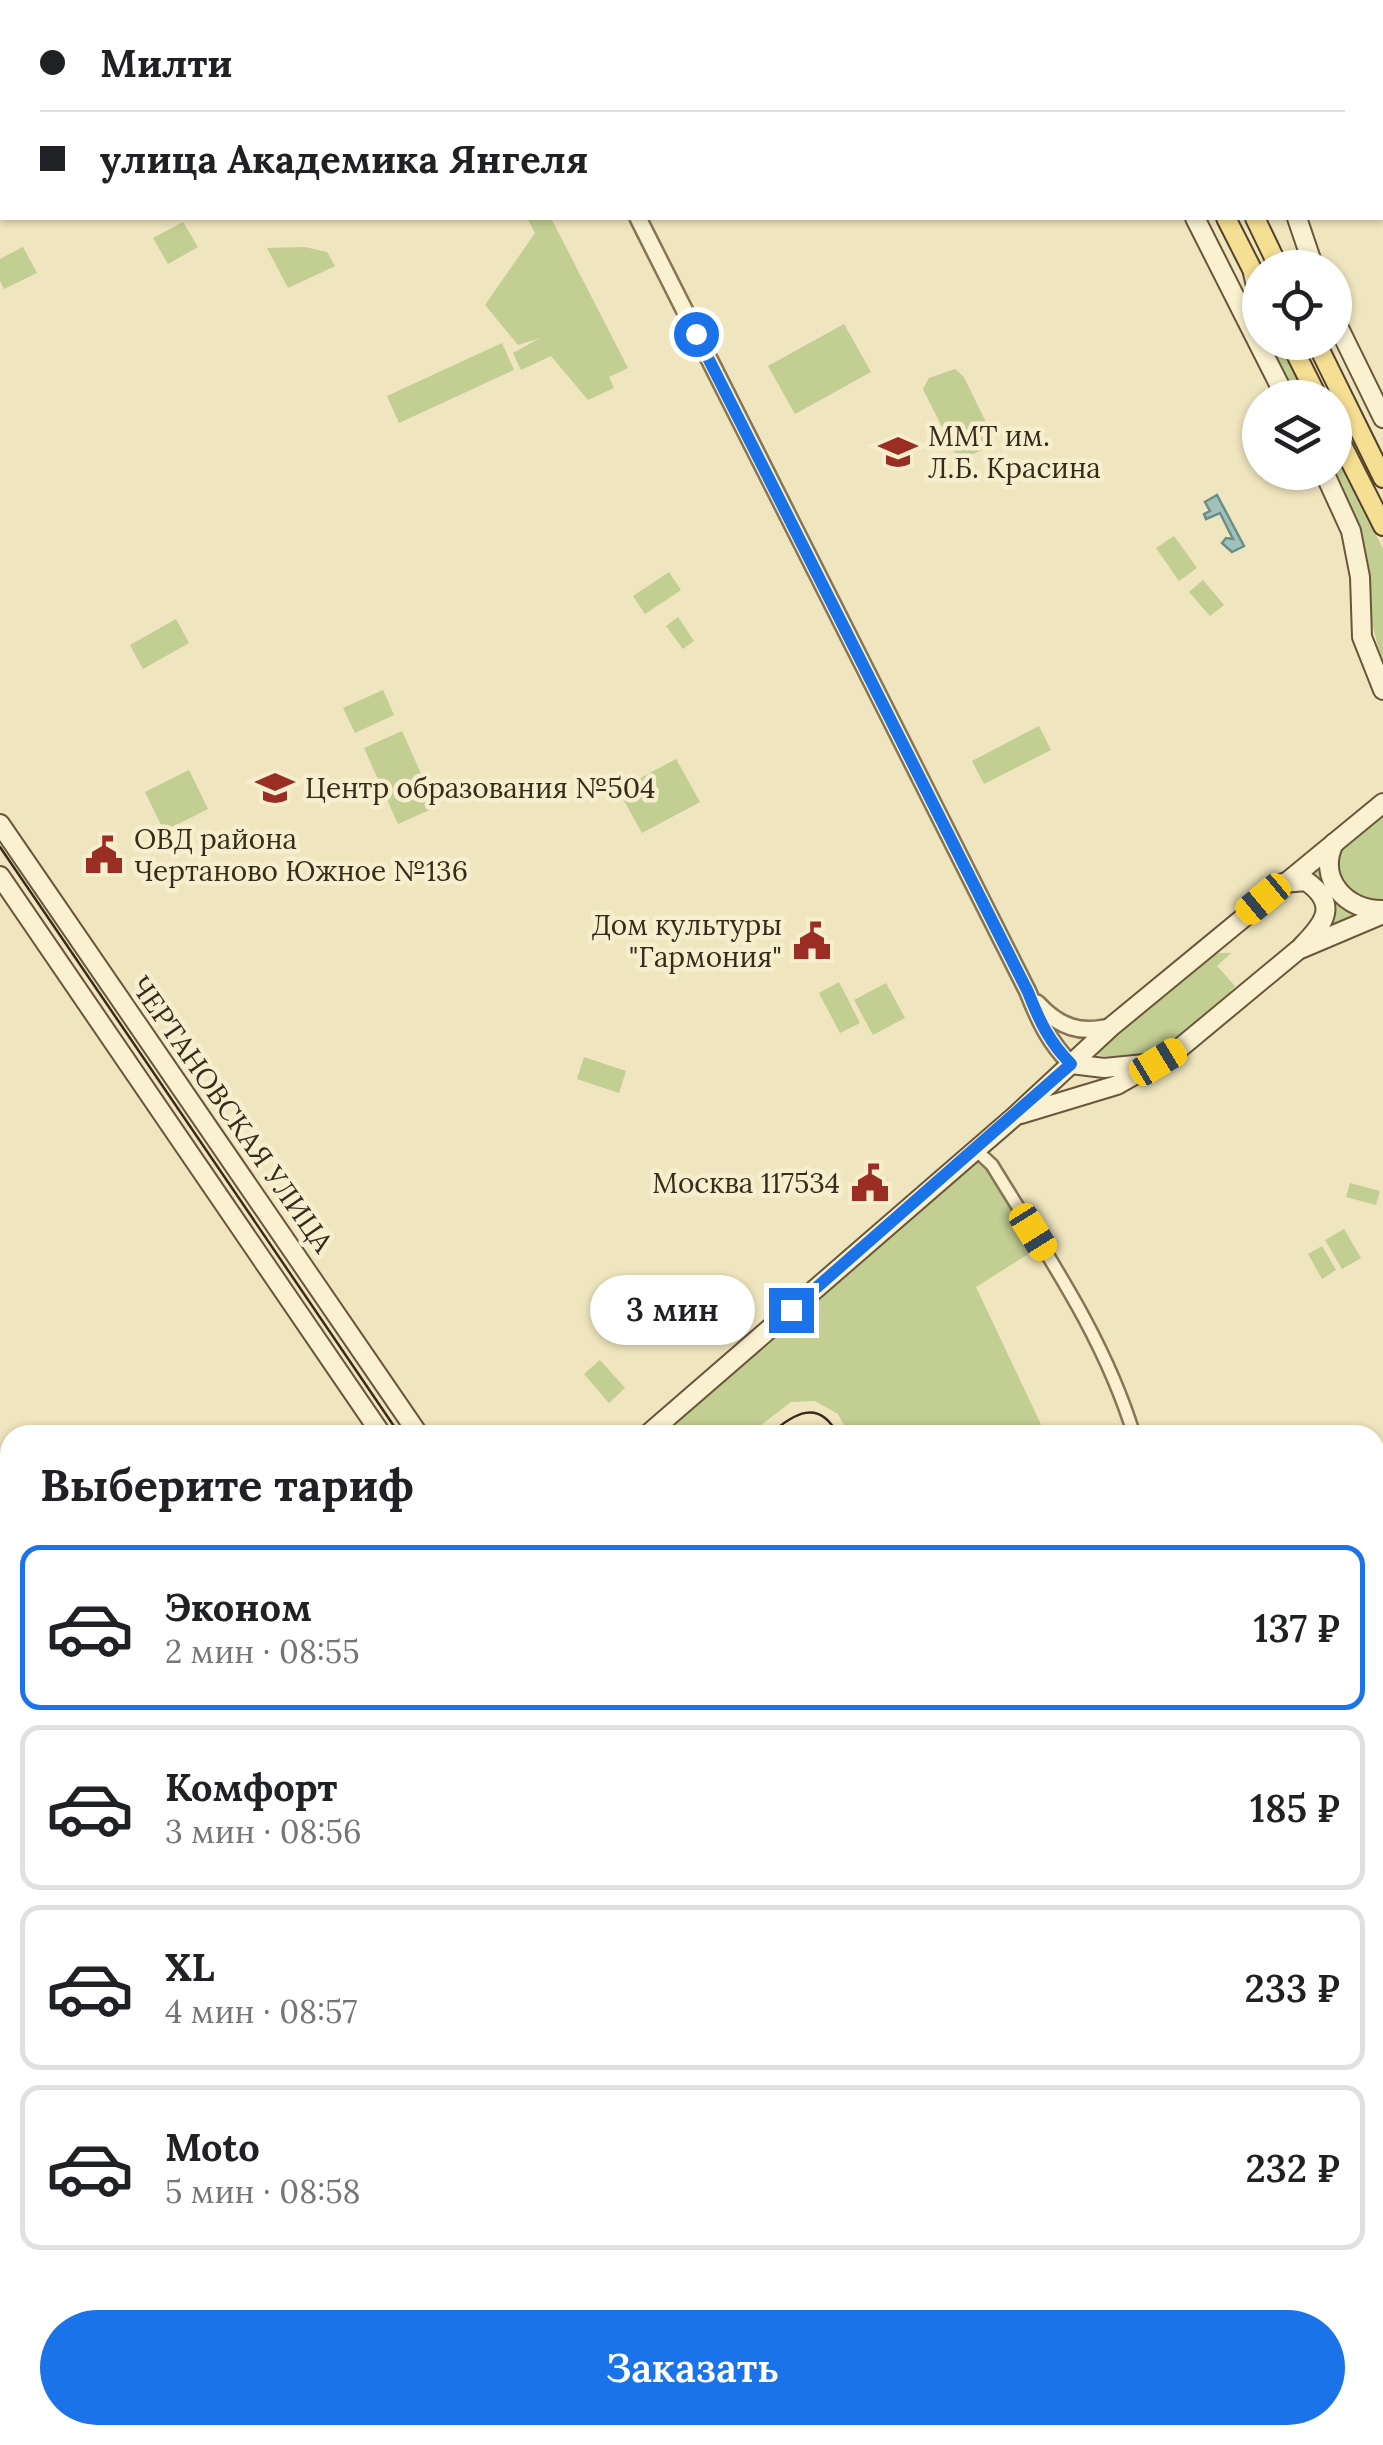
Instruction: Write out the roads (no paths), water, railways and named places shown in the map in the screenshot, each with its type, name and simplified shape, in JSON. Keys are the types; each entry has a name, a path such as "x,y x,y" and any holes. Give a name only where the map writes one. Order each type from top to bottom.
{"main road":[{"path":"1196,220 1277,380"},
{"path":"1227,220 1243,250"},
{"path":"1256,220 1270,250"},
{"path":"1256,220 1277,250"},
{"path":"1298,220 1308,250"},
{"path":"1325,360 1383,478"},
{"path":"1352,360 1383,418"},
{"path":"1352,465 1383,526"},
{"path":"1332,490 1351,531 1360,577 1362,637 1383,690"},
{"path":"658,1425 1015,1116 1112,1026 1383,804"},
{"name":"ЧЕРТАНОВСКАЯ УЛИЦА","path":"0,824 412,1425"},
{"path":"1337,838 1328,861 1334,883 1357,906 1383,912"},
{"name":"ЧЕРТАНОВСКАЯ УЛИЦА","path":"0,876 375,1425"},
{"path":"1015,1116 1117,1085 1158,1062 1193,1038 1298,950 1322,924 1326,909 1310,883 1283,883"},
{"path":"1298,950 1383,912"},
{"path":"129,1064 144,1067 154,1060 156,1052"},
{"path":"1071,1064 1104,1068 1158,1062"}],"street":[{"path":"639,220 1048,1037 1071,1064"},
{"path":"1028,992 1049,1015 1072,1028 1095,1031 1112,1026"},
{"path":"976,1150 992,1165 1090,1325 1130,1425"}],"water":[{"path":"1217,495 1244,546 1232,552 1222,543 1226,538 1233,539 1220,513 1206,519 1204,514 1210,511 1205,502"}],"tram line":[{"path":"0,847 393,1425"},
{"path":"783,1425 806,1413 823,1416 832,1425"}],"place":[{"name":"ММТ им. Л.Б. Красина","path":"898,452"},
{"name":"Центр образования №504","path":"275,788"},
{"name":"ОВД района Чертаново Южное №136","path":"104,855"},
{"name":"Дом культуры \"Гармония\"","path":"812,941"},
{"name":"Москва 117534","path":"870,1183"}]}
